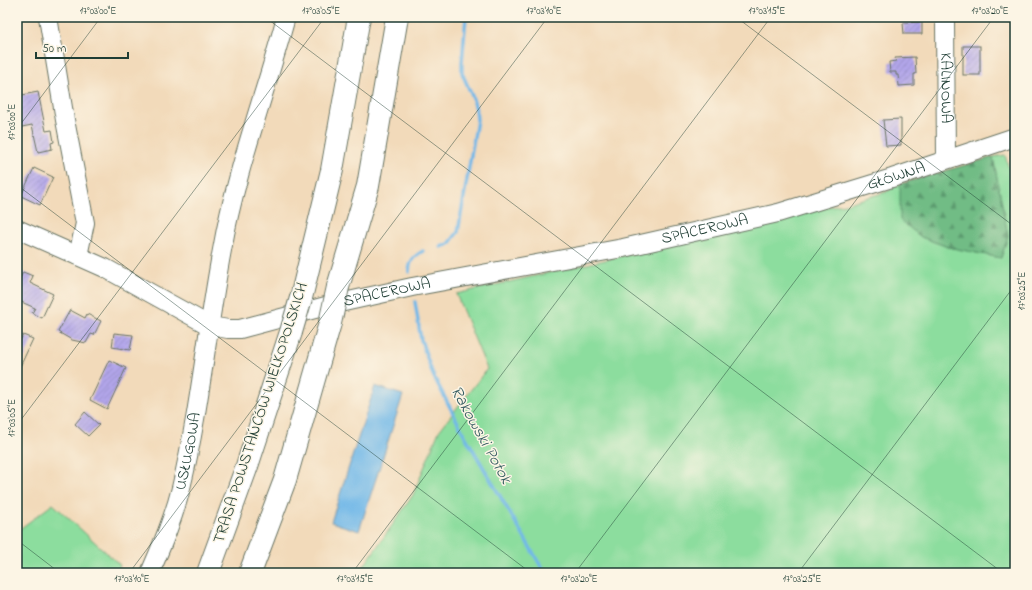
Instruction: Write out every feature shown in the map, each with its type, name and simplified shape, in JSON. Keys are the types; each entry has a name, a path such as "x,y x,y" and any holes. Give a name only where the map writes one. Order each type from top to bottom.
{"highway":[{"name":"TRASA POWSTAŃCÓW WIELKOPOLSKICH","path":"208,573 248,466 301,298 332,170 358,17"},
{"path":"250,573 285,480 330,323 338,287 368,186 398,17"}],"street":[{"path":"48,17 65,120 85,223 78,256"},
{"name":"USŁUGOWA","path":"150,573 164,540 181,489 222,250 236,185 275,59 286,17"},
{"name":"KALINOWA","path":"944,17 946,159"},
{"name":"GŁÓWNA","path":"778,213 892,178 1015,137"},
{"name":"SPACEROWA","path":"17,229 105,268 210,326 240,329 332,304 412,287 622,248 778,213"}],"green space":[{"path":"1005,155 1011,176 1015,177 1015,573 359,573 413,495 439,431 487,369 456,294 723,233 825,207 845,204 886,192 900,184 921,237 948,247 1001,258 1008,236 993,157"},
{"path":"993,157 1008,236 1001,258 948,247 921,237 900,220 900,184"},
{"path":"53,504 120,565 117,573 17,573 17,531"}],"water":[{"path":"375,386 403,395 359,531 331,522"}],"building":[{"path":"922,22 922,34 904,34 903,23"},
{"path":"963,46 980,46 980,75 963,75"},
{"path":"915,57 916,74 914,74 914,85 899,86 898,75 896,75 896,72 890,72 889,62 896,61 895,58"},
{"path":"38,92 46,131 52,130 54,142 51,143 52,149 38,152 32,125 17,128 17,96"},
{"path":"901,119 901,145 886,146 883,120"},
{"path":"34,168 53,177 40,205 21,196"},
{"path":"23,272 33,276 30,283 53,294 42,318 32,313 35,308 17,300 17,285"},
{"path":"70,310 85,318 87,314 101,321 94,335 91,334 86,343 72,340 58,332"},
{"path":"114,333 133,335 130,350 112,347"},
{"path":"23,335 33,339 17,373 17,347"},
{"path":"109,360 126,368 107,409 90,400"},
{"path":"85,412 99,425 88,436 75,424"}],"waterway":[{"name":"Rakowski Potok","path":"441,247 449,244 458,232 477,120 476,109 472,96 462,73 466,17"},
{"name":"Rakowski Potok","path":"409,272 410,264 413,259 423,251"},
{"name":"Rakowski Potok","path":"415,302 421,340 433,375 465,436 545,573"}]}
